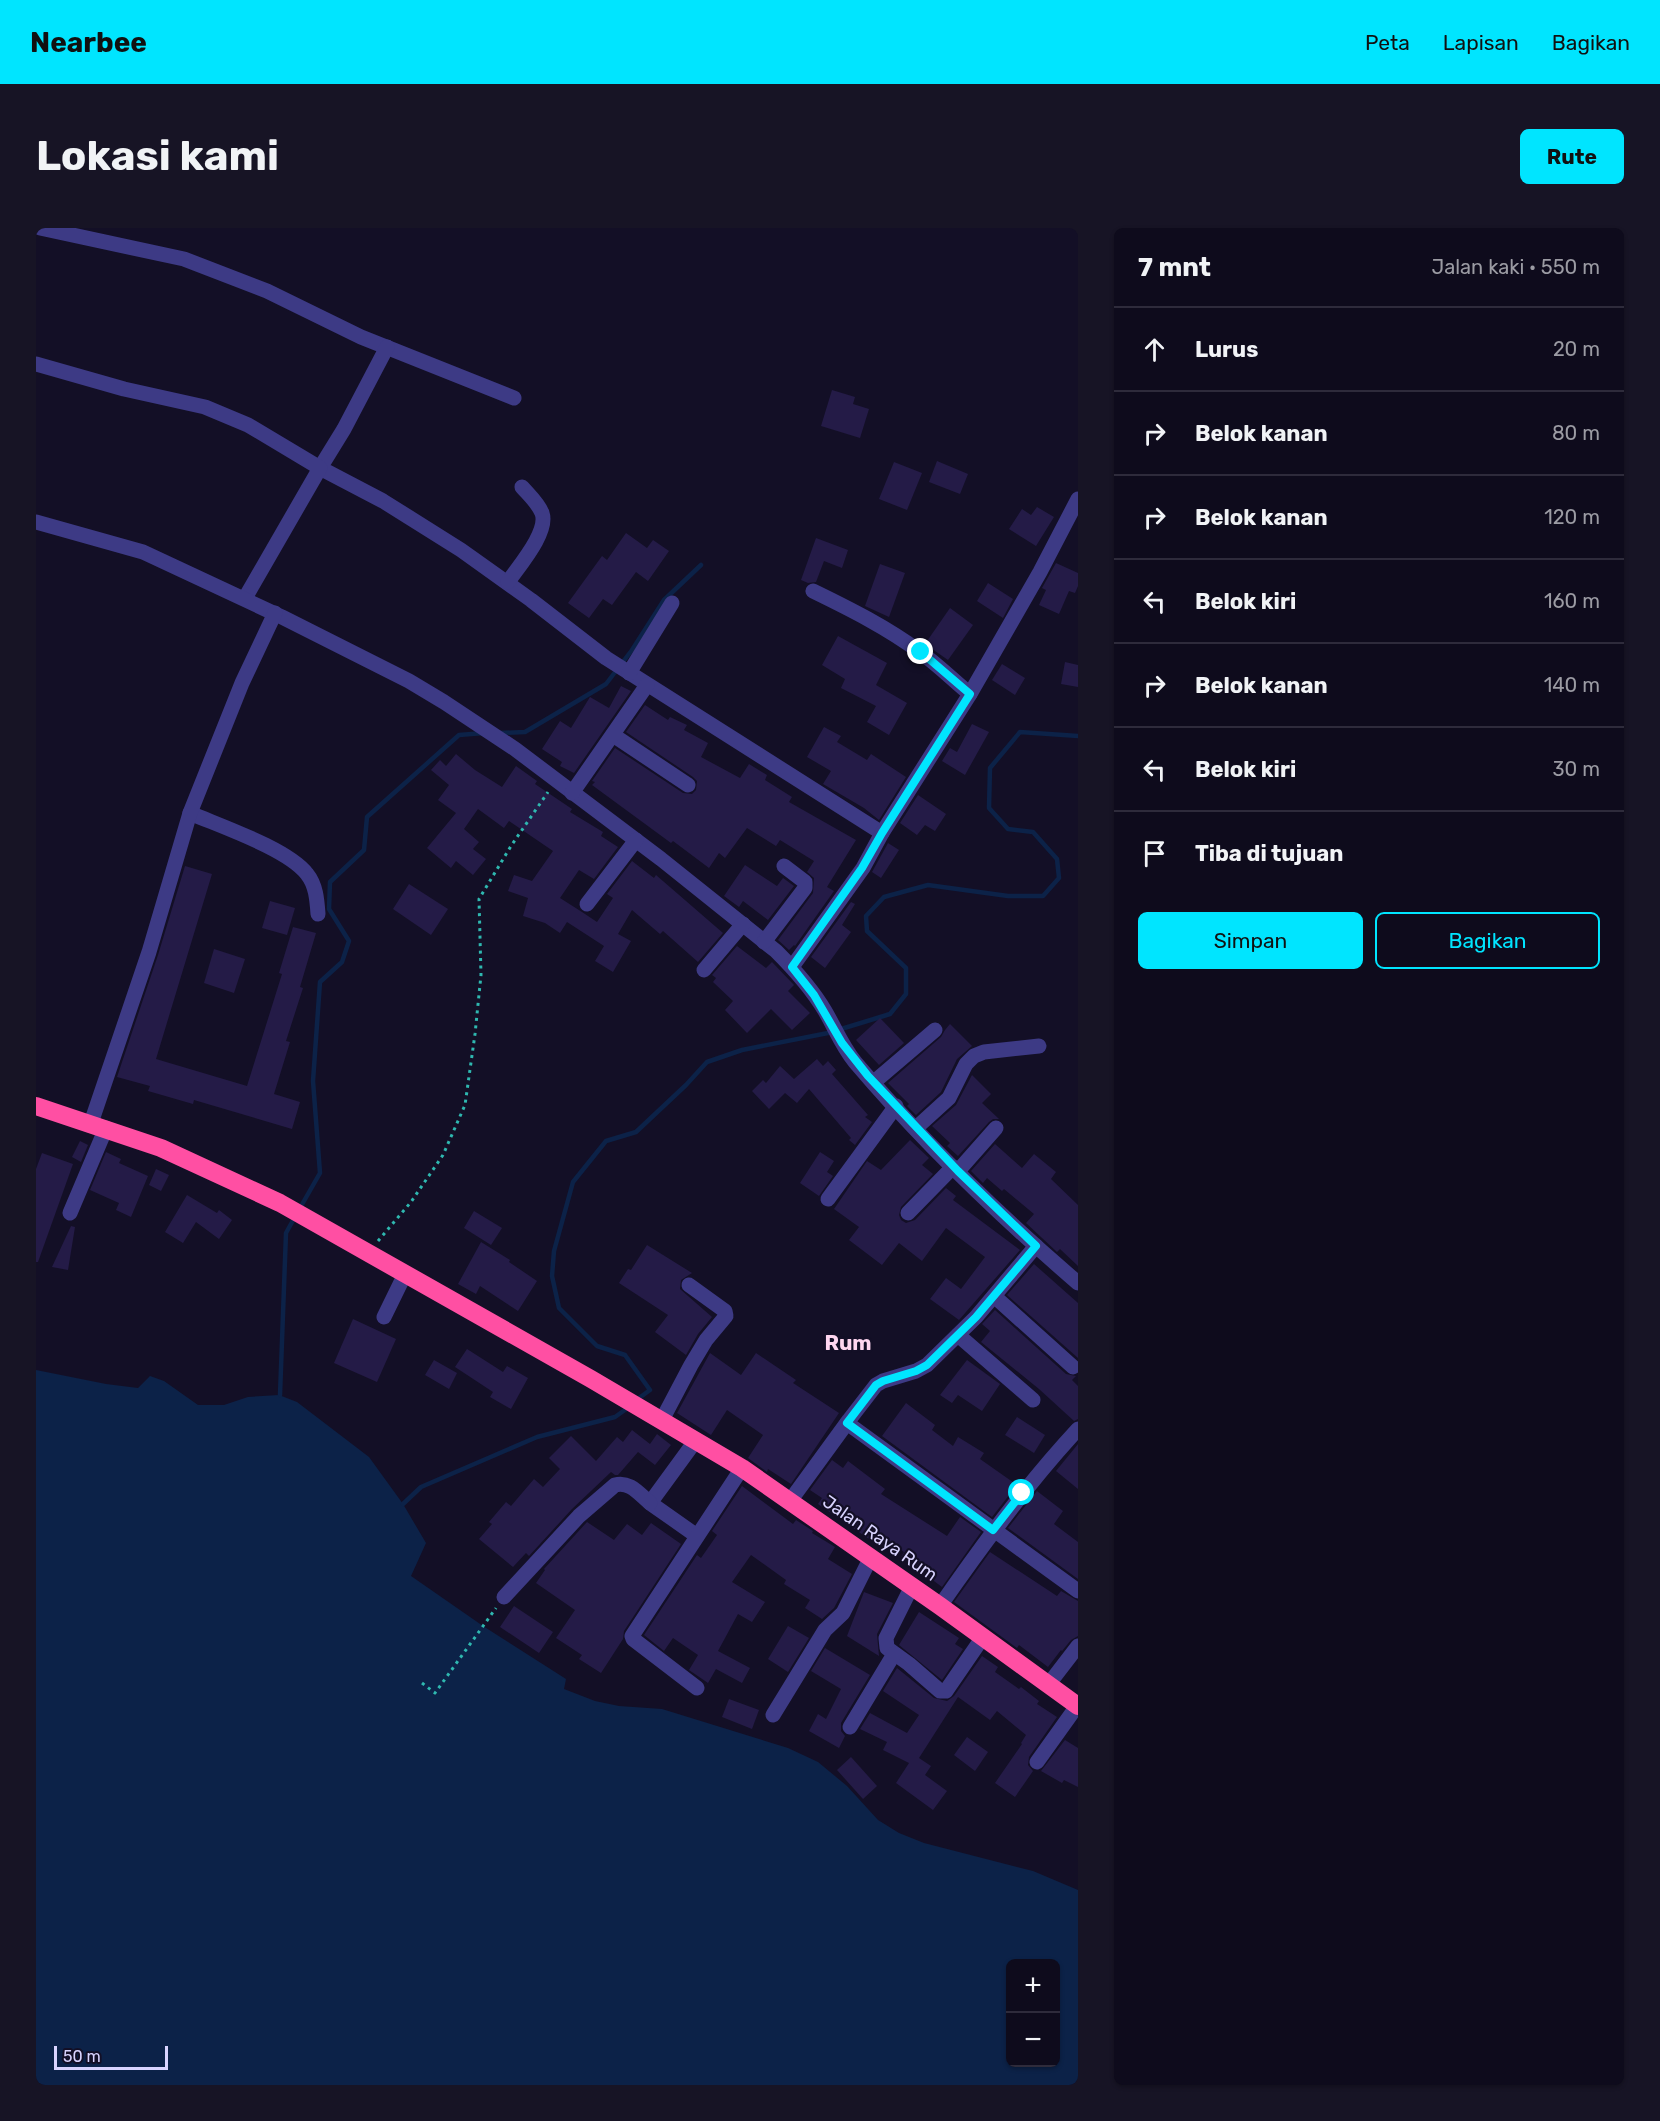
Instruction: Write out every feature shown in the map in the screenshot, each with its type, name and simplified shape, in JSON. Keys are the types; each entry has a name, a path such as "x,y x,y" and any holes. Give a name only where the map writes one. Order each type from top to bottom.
{"highway":[{"name":"Jalan Raya Rum","path":"36,1106 185,1158 280,1203 591,1379 742,1467 1078,1706"}],"street":[{"path":"40,228 184,259 267,291 387,347 514,398"},
{"path":"244,598 344,429 387,347"},
{"path":"36,364 124,389 213,410 248,425 320,468 383,501 460,550 508,582 606,658 882,833"},
{"path":"508,582 535,543 543,523 540,508 522,487"},
{"path":"792,967 857,875 970,694 1040,572 1078,499"},
{"path":"36,522 143,552 244,598 409,681 497,736 636,840 792,967 825,1011 853,1059 956,1169 1078,1283"},
{"path":"813,591 864,616 895,635 926,657 970,694"},
{"path":"626,671 672,603"},
{"path":"70,1213 98,1126 190,813 242,683 275,613"},
{"path":"572,793 647,685"},
{"path":"613,735 688,785"},
{"path":"190,813 237,832 290,858 308,875 314,886 318,914"},
{"path":"587,904 636,840"},
{"path":"764,942 805,888 805,882 784,866"},
{"path":"704,970 742,924"},
{"path":"874,1082 935,1030"},
{"path":"916,1128 949,1098 966,1064 974,1056 984,1052 1039,1046"},
{"path":"828,1199 896,1106"},
{"path":"908,1214 996,1128"},
{"path":"790,1501 876,1385 927,1365 994,1296 1036,1246"},
{"path":"384,1317 405,1274"},
{"path":"656,1417 706,1340 726,1316 725,1311 689,1285"},
{"path":"994,1296 1073,1367"},
{"path":"958,1335 1033,1400"},
{"path":"847,1423 1078,1591"},
{"path":"940,1606 993,1530 1046,1463 1078,1429"},
{"path":"650,1503 696,1440"},
{"path":"697,1688 632,1636 742,1467"},
{"path":"504,1597 579,1516 615,1485 629,1485 697,1536"},
{"path":"773,1715 828,1626 843,1612 871,1557"},
{"path":"912,1586 886,1638 887,1648 916,1669 940,1691 946,1690 983,1637"},
{"path":"1048,1685 1078,1646"},
{"path":"850,1727 894,1654"},
{"path":"1037,1762 1078,1706"}],"path":[{"path":"372,1256 379,1240 411,1202 443,1155 465,1105 476,1034 481,975 479,900 511,846 556,780"},
{"path":"422,1683 435,1693 504,1597"}],"water":[{"path":"36,1370 138,1388 150,1376 164,1381 198,1405 224,1405 248,1397 279,1395 297,1402 369,1457 403,1504 426,1543 411,1576 566,1679 564,1689 595,1701 619,1706 662,1709 788,1748 818,1762 847,1786 878,1820 899,1833 924,1843 1033,1871 1078,1890 1078,2085 36,2085"}],"building":[{"path":"832,390 855,397 853,404 869,409 860,438 821,426"},
{"path":"937,461 968,474 960,494 929,482"},
{"path":"894,462 922,473 907,510 879,499"},
{"path":"1037,507 1054,517 1036,546 1009,529 1022,509 1031,515"},
{"path":"626,533 647,548 653,540 669,551 648,581 636,572 612,605 603,599 589,618 568,603 602,556 607,560"},
{"path":"816,538 848,550 842,568 824,561 816,582 808,583 801,580"},
{"path":"1056,563 1078,573 1078,586 1075,593 1069,591 1059,614 1039,605 1046,590 1042,588"},
{"path":"880,564 905,573 889,617 865,606"},
{"path":"988,583 1013,599 1003,618 977,601"},
{"path":"950,608 973,625 948,660 925,644"},
{"path":"838,636 887,663 876,685 907,703 889,735 867,722 876,706 841,688 845,679 822,665"},
{"path":"1065,662 1078,665 1078,687 1061,684"},
{"path":"1002,664 1025,678 1015,695 992,680"},
{"path":"621,686 631,691 574,773 560,766 562,762 542,749 560,721 571,728 590,697 609,708"},
{"path":"645,705 668,720 670,717 687,725 684,730 708,743 701,757 740,778 749,764 767,775 765,780 792,797 789,802 856,840 827,887 834,891 795,946 789,950 778,940 813,893 814,878 807,872 814,861 780,840 776,846 747,828 725,858 719,853 709,868 592,785 595,782 592,781 615,748 683,793 692,794 696,790 697,781 693,777 626,732"},
{"path":"972,724 989,732 965,775 942,761 950,748 957,752"},
{"path":"824,727 841,736 837,742 867,760 871,754 906,777 879,820 864,808 823,784 831,771 807,757"},
{"path":"456,754 475,770 502,787 516,766 537,781 535,784 572,809 570,812 603,832 601,836 618,847 594,879 579,870 560,898 597,922 613,898 607,894 632,861 654,878 656,875 723,933 698,962 663,931 660,934 632,910 618,934 631,941 613,972 595,961 604,946 567,922 560,933 545,923 523,916 528,898 508,891 514,875 532,881 553,851 509,821 504,828 478,809 464,829 479,842 473,849 486,859 473,875 456,861 451,868 427,848 456,813 438,800 449,785 431,770 440,760 446,766"},
{"path":"918,795 946,814 935,831 925,825 917,835 900,823"},
{"path":"888,843 899,850 881,878 872,872"},
{"path":"745,865 777,886 783,878 794,886 768,920 743,901 739,907 724,896"},
{"path":"185,866 212,874 156,1059 247,1086 282,974 279,973 293,927 316,933 300,987 303,988 286,1041 290,1042 274,1094 300,1102 292,1129 194,1100 193,1104 148,1091 150,1086 117,1077"},
{"path":"409,884 448,909 431,935 393,909"},
{"path":"270,901 295,908 287,935 262,928"},
{"path":"851,902 855,904 842,925 851,932 825,968 811,957"},
{"path":"737,946 766,968 772,962 794,985 788,991 810,1013 792,1030 771,1009 747,1033 725,1010 733,1001 713,982 716,978 712,975"},
{"path":"214,949 245,959 234,993 204,983"},
{"path":"880,1018 904,1043 879,1065 856,1040"},
{"path":"950,1024 972,1046 957,1059 941,1092 916,1115 907,1106 909,1104 888,1083 941,1037"},
{"path":"817,1059 823,1066 828,1061 836,1070 832,1074 868,1115 865,1117 872,1122 855,1145 809,1089 797,1103 785,1093 769,1109 752,1091 763,1080 766,1083 780,1066 794,1079"},
{"path":"972,1075 991,1094 982,1103 999,1119 989,1122 958,1156 947,1146 950,1143 932,1126 956,1105"},
{"path":"910,1140 929,1158 922,1165 933,1174 901,1207 899,1215 901,1220 906,1223 915,1220 946,1188 956,1196 953,1200 1020,1250 959,1320 930,1299 946,1278 961,1289 985,1257 946,1228 922,1261 899,1243 882,1265 849,1240 859,1227 834,1209 867,1161 881,1170"},
{"path":"80,1141 88,1145 81,1162 72,1157"},
{"path":"995,1144 1022,1168 1034,1154 1056,1172 1051,1179 1078,1205 1078,1266 1060,1249 1057,1252 1026,1223 1034,1214 1004,1189 1002,1191 987,1178 983,1183 971,1171"},
{"path":"106,1152 121,1159 119,1163 148,1176 131,1217 116,1210 119,1203 90,1190"},
{"path":"820,1152 834,1161 827,1172 833,1176 819,1196 800,1183"},
{"path":"42,1153 73,1164 38,1262 36,1262 36,1169"},
{"path":"156,1169 169,1175 161,1191 149,1185"},
{"path":"187,1195 217,1213 219,1210 232,1220 219,1239 196,1222 183,1243 165,1232"},
{"path":"474,1211 502,1228 491,1245 464,1228"},
{"path":"71,1226 75,1227 68,1270 52,1267"},
{"path":"481,1242 510,1260 509,1262 537,1281 518,1311 480,1286 476,1294 458,1284"},
{"path":"647,1245 692,1273 681,1280 680,1289 712,1317 698,1334 686,1355 655,1332 668,1315 619,1283 628,1269 631,1270"},
{"path":"1034,1264 1078,1303 1078,1358 1007,1295"},
{"path":"995,1310 1066,1374 1076,1376 1072,1380 1078,1386 1078,1419 1074,1421 981,1342 990,1331 982,1324"},
{"path":"353,1319 396,1339 377,1382 334,1363"},
{"path":"467,1349 503,1372 507,1366 528,1378 511,1409 490,1397 493,1392 455,1367"},
{"path":"710,1353 741,1375 756,1353 796,1380 793,1383 839,1413 791,1484 768,1469 767,1472 748,1458 763,1435 727,1410 711,1435 677,1413"},
{"path":"434,1360 457,1373 449,1389 425,1375"},
{"path":"967,1360 1000,1384 982,1411 958,1395 952,1403 940,1395"},
{"path":"906,1403 935,1425 932,1430 953,1446 958,1437 984,1453 980,1459 1017,1485 992,1517 882,1436"},
{"path":"1017,1417 1045,1435 1034,1453 1005,1435"},
{"path":"632,1430 650,1444 657,1434 671,1445 655,1465 638,1452 618,1475 611,1472 572,1509 529,1556 526,1553 513,1567 479,1539 492,1524 489,1522 506,1502 511,1506 534,1479 543,1487 560,1469 549,1458 571,1436 596,1461 617,1437 623,1442"},
{"path":"1078,1444 1078,1489 1056,1471"},
{"path":"832,1460 843,1468 848,1461 885,1489 881,1494 947,1536 960,1517 981,1532 942,1587 901,1557 904,1552 877,1535 872,1541 818,1504 822,1498 810,1490"},
{"path":"742,1486 793,1524 796,1520 835,1547 828,1559 852,1574 834,1608 822,1619 805,1608 810,1600 784,1584 786,1580 751,1555 732,1582 765,1602 752,1622 738,1614 718,1651 750,1668 742,1683 716,1669 708,1683 689,1670 698,1655 673,1638 664,1651 644,1635 697,1555 701,1558 717,1535 712,1531"},
{"path":"1037,1491 1063,1511 1054,1524 1078,1542 1078,1579 1008,1528"},
{"path":"587,1522 614,1540 627,1524 642,1535 651,1523 681,1544 624,1631 623,1639 601,1673 579,1659 582,1655 556,1638 575,1610 536,1583 544,1569"},
{"path":"990,1552 1057,1596 1061,1591 1078,1601 1078,1636 1061,1650 1048,1667 1019,1645 1017,1648 954,1602"},
{"path":"864,1592 893,1603 877,1634 879,1656 847,1636"},
{"path":"514,1606 553,1632 539,1653 500,1627"},
{"path":"919,1612 959,1638 955,1644 963,1649 942,1680 899,1645"},
{"path":"788,1626 809,1638 788,1672 768,1659"},
{"path":"825,1648 870,1675 841,1723 841,1731 845,1736 839,1748 809,1731 818,1714 826,1719 841,1689 811,1671"},
{"path":"982,1656 998,1667 995,1672 1019,1689 1021,1687 1039,1701 1037,1704 1057,1717 1029,1757 1028,1765 1033,1771 1015,1797 995,1783 1026,1735 997,1711 990,1720 958,1697 919,1758 931,1766 925,1775 947,1791 933,1810 896,1783 909,1763 883,1750 887,1742 860,1729 870,1713 907,1733 919,1715 883,1691 897,1668 934,1698 947,1701 954,1696"},
{"path":"729,1699 759,1710 752,1729 722,1717"},
{"path":"967,1737 988,1752 975,1771 954,1755"},
{"path":"1065,1740 1078,1748 1078,1787 1064,1780 1062,1783 1041,1771"},
{"path":"851,1757 877,1786 863,1799 837,1770"}],"waterway":[{"path":"499,733 525,732 606,684 632,650 664,600 701,565"},
{"path":"635,1401 650,1390 625,1355 597,1346 559,1308 552,1276 554,1251 573,1182 606,1141 636,1132 707,1062 742,1050 828,1033 890,1014 906,994 906,968 867,931 866,916 884,897 928,885 1008,896 1043,896 1059,878 1057,859 1033,832 1008,829 989,808 990,768 1020,732 1078,736"},
{"path":"300,1208 320,1173 313,1081 320,982 342,962 349,941 329,909 330,882 364,850 367,817 459,735 484,733"},
{"path":"280,1395 286,1233 296,1215"},
{"path":"403,1504 421,1487 537,1437 615,1417 629,1407"}],"district":[{"name":"Rum","path":"848,1342"}],"route":[{"path":"921,652 970,694 862,868 792,967 825,1011 853,1059 958,1171 1036,1246 950,1344 927,1365 876,1385 847,1423 993,1530 1022,1493"}]}
